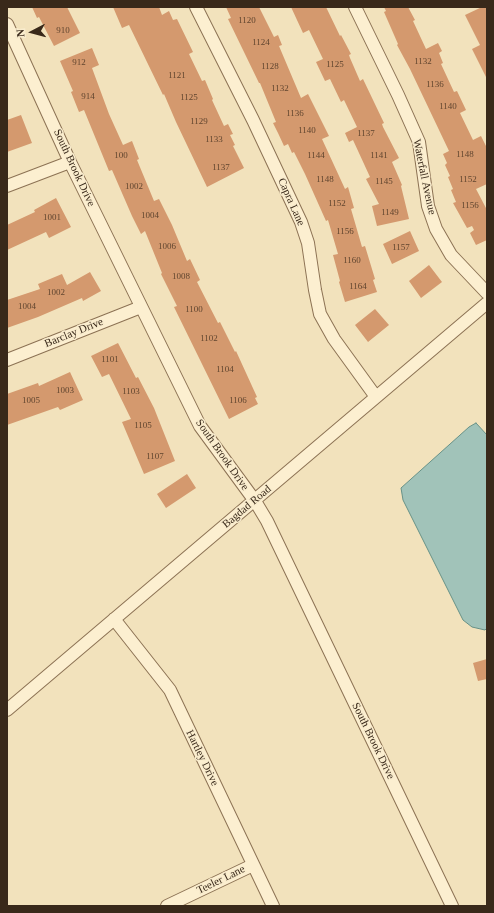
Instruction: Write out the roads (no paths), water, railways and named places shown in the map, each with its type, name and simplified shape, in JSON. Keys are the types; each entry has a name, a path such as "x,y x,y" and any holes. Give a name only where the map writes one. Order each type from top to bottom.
{"street":[{"name":"Capra Lane","path":"196,7 250,114 301,222 308,244 320,314 334,339 376,397"},
{"name":"Waterfall Avenue","path":"355,7 419,142 428,206 436,229 451,255 487,293"},
{"name":"South Brook Drive","path":"7,24 70,162 200,426 255,501 267,521 452,906"},
{"path":"7,186 70,162"},
{"name":"Bagdad Road","path":"7,710 487,303"},
{"name":"Barclay Drive","path":"7,360 141,307"},
{"name":"Hartley Drive","path":"114,619 170,690 273,906"},
{"name":"Teeler Lane","path":"167,906 253,865"}],"water":[{"path":"476,423 487,435 487,628 485,630 472,627 463,620 403,500 401,488 469,427"}]}
